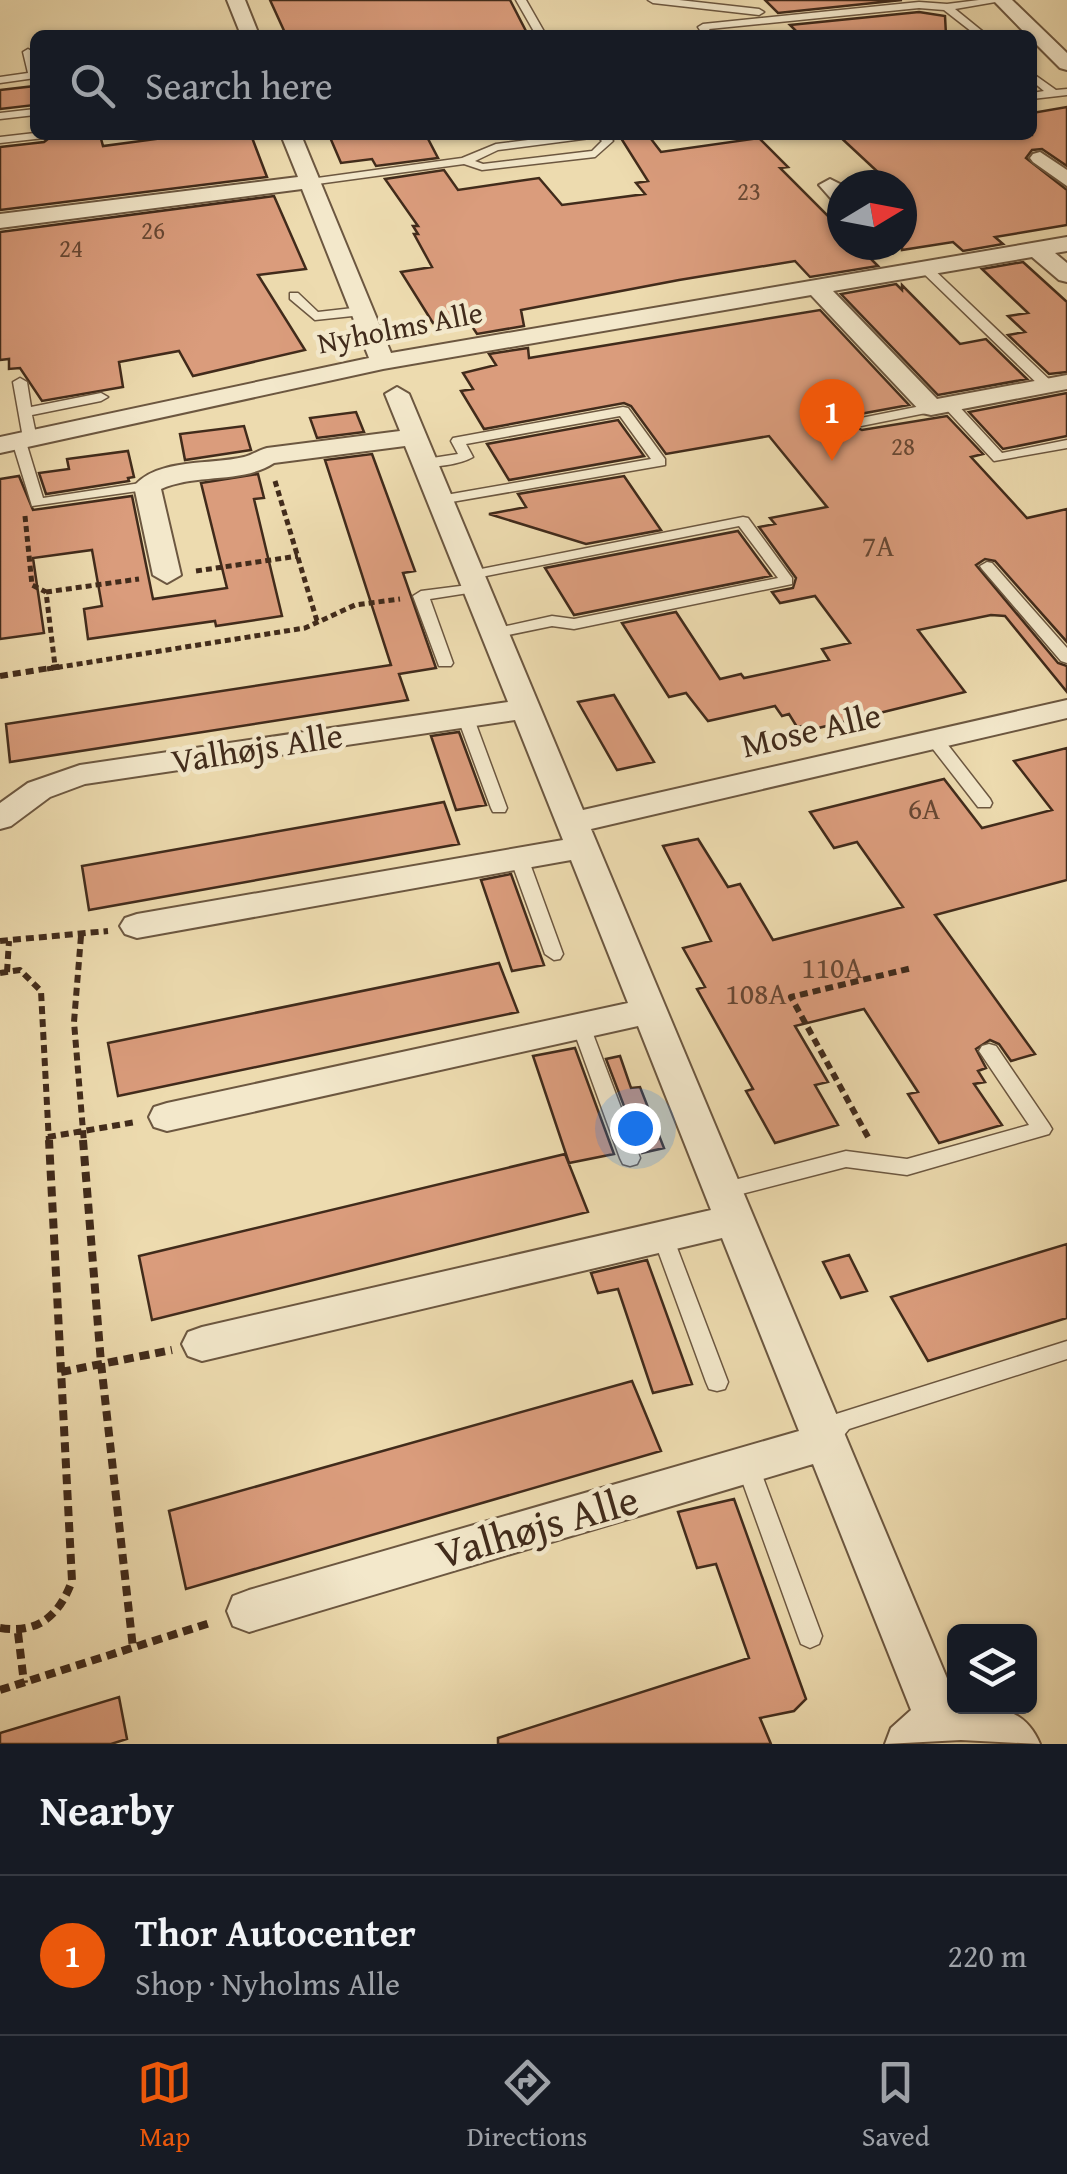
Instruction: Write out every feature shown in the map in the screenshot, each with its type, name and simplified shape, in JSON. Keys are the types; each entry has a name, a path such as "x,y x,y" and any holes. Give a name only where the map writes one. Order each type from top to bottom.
{"street":[{"path":"236,0 248,30"},
{"path":"1002,0 1032,30"},
{"path":"1037,34 1067,64"},
{"path":"293,140 824,1442 923,1732 964,1716 991,1724 1017,1744"},
{"path":"1040,158 1067,180"},
{"path":"0,221 310,182"},
{"name":"Nyholms Alle","path":"16,442 390,378 815,286 1067,244"},
{"path":"1037,249 1067,275"},
{"path":"909,260 919,268"},
{"path":"815,286 940,407 1058,384"},
{"path":"167,575 147,486 168,476 256,463 267,456 420,450"},
{"name":"Valhøjs Alle","path":"0,820 40,790 80,774 526,709"},
{"name":"Mose Alle","path":"577,835 1067,709"},
{"path":"137,926 519,858 577,835"},
{"path":"167,1117 649,1011"},
{"path":"202,1344 664,1237 728,1206"},
{"name":"Valhøjs Alle","path":"249,1610 824,1442"}],"lane":[{"path":"520,0 539,30"},
{"path":"653,0 762,12 864,0"},
{"path":"705,30 703,27 1002,0"},
{"path":"947,7 976,30"},
{"path":"28,52 30,60"},
{"path":"0,83 30,77"},
{"path":"1037,79 1060,93"},
{"path":"0,83 16,85"},
{"path":"0,116 30,113"},
{"path":"0,140 30,137"},
{"path":"310,182 465,160 496,148 559,140"},
{"path":"465,160 482,167 595,154 606,140"},
{"path":"919,268 1058,384"},
{"path":"294,296 315,316 362,311"},
{"path":"20,382 25,412 16,442 38,503 147,486"},
{"path":"25,412 102,397"},
{"path":"861,422 940,407 999,458 1067,444"},
{"path":"420,450 466,457 458,442 623,411 660,462 440,500"},
{"path":"445,663 421,596 473,581 743,521 787,581 574,624 552,621 494,633"},
{"path":"987,566 1067,658"},
{"path":"465,716 499,808"},
{"path":"935,740 984,803"},
{"path":"519,858 554,954"},
{"path":"581,1026 630,1158"},
{"path":"728,1206 846,1158 907,1168 1042,1129 989,1051"},
{"path":"664,1237 717,1382"},
{"name":"Valhøjs Alle","path":"824,1442 841,1422 1067,1350"},
{"path":"747,1464 810,1636"}],"path":[{"path":"267,456 317,620"},
{"path":"38,503 24,517 32,585 46,592 55,666"},
{"path":"0,676 305,628 355,606 421,596"},
{"path":"0,1628 18,1633 48,1620 65,1604 72,1581 41,991 20,970 4,972 4,941 81,936 137,926"},
{"path":"81,936 74,1022 102,1363 133,1648"},
{"path":"883,1164 790,997 912,968"},
{"path":"48,1137 167,1117"},
{"path":"61,1372 202,1344"},
{"path":"0,1690 249,1610"},
{"path":"18,1633 24,1683"}],"building":[{"path":"270,0 510,0 525,30 284,30"},
{"path":"765,0 902,0 778,13"},
{"path":"919,12 945,16 946,30 795,30 790,25"},
{"path":"30,87 30,106 0,109 0,90"},
{"path":"1067,107 1067,166 1042,149 1032,150 1026,158 1067,190 1067,225 995,237 1003,244 963,251 953,242 917,248 917,170 876,170 843,140 1037,140 1037,112"},
{"path":"101,140 103,146 148,140 253,140 267,177 0,210 0,147"},
{"path":"331,140 429,140 438,158 376,166 372,159 341,163"},
{"path":"622,140 652,140 661,152 761,140 788,167 780,168 827,215 827,260 872,260 878,266 810,277 795,261 679,280 521,310 524,326 477,334 466,317 433,323 401,272 432,267 414,234 418,234 413,226 418,226 385,179 444,170 458,190 539,178 562,205 645,194 636,183 648,181"},
{"path":"274,196 306,269 258,275 305,350 193,376 179,351 119,362 123,387 42,401 20,368 9,369 9,359 0,360 0,232"},
{"path":"1023,262 1067,302 1067,372 1049,374 1008,335 1025,332 1008,316 1028,313 982,269"},
{"path":"896,284 902,290 902,285 960,344 986,339 1027,379 938,395 841,294"},
{"path":"820,310 909,405 860,414 850,421 852,425 862,430 947,416 983,454 971,457 1027,518 1067,509 1067,642 995,561 985,559 976,565 1058,663 1067,666 1067,692 1005,616 991,615 918,630 965,692 806,731 797,727 789,714 782,716 775,706 708,721 686,693 669,697 622,623 676,612 720,679 741,674 744,678 829,660 822,649 850,643 815,596 780,603 772,592 793,588 796,578 759,527 775,524 770,518 827,507 769,436 666,454 631,406 624,403 484,429 461,391 473,389 463,373 496,365 489,354 528,348 529,358"},
{"path":"1067,393 1067,436 1003,449 969,412"},
{"path":"356,412 364,432 317,438 310,418"},
{"path":"618,420 644,456 509,480 487,444"},
{"path":"244,426 251,450 185,460 180,434"},
{"path":"128,451 134,477 129,481 46,494 39,473 69,469 67,459"},
{"path":"372,454 415,571 403,573 436,668 399,674 408,700 10,762 6,724 391,665 325,460"},
{"path":"258,474 264,498 254,499 282,616 88,639 84,609 102,606 92,550 33,558 44,633 0,639 0,479 19,476 33,510 132,496 153,599 227,588 201,483"},
{"path":"624,476 661,530 586,544 489,514 526,507 518,494"},
{"path":"738,531 771,576 574,615 545,568"},
{"path":"614,695 654,762 617,770 578,702"},
{"path":"459,732 486,805 456,810 431,736"},
{"path":"1067,748 1067,880 935,915 1035,1054 1011,1061 999,1044 990,1040 976,1049 986,1068 978,1071 985,1082 974,1084 1002,1125 939,1143 908,1094 918,1092 864,1009 795,1026 828,1082 815,1085 838,1125 775,1143 746,1091 753,1089 697,989 705,987 683,948 711,941 663,846 698,839 728,887 740,884 773,940 903,907 857,842 834,848 810,812 944,779 982,828 1052,810 1014,761"},
{"path":"444,802 459,844 89,910 82,866"},
{"path":"511,874 544,965 512,971 481,880"},
{"path":"499,963 518,1012 118,1096 108,1043"},
{"path":"575,1048 614,1154 569,1163 533,1056"},
{"path":"620,1056 631,1088 640,1087 664,1148 642,1153 606,1059"},
{"path":"565,1154 588,1212 152,1320 139,1256"},
{"path":"1067,1244 1067,1318 928,1361 891,1297"},
{"path":"849,1255 867,1291 841,1298 823,1262"},
{"path":"647,1260 692,1384 653,1393 618,1289 598,1293 591,1273"},
{"path":"632,1381 661,1451 186,1589 169,1511"},
{"path":"734,1499 806,1699 794,1711 760,1718 771,1744 498,1744 498,1738 749,1658 716,1564 697,1568 678,1512"},
{"path":"119,1697 127,1739 111,1744 0,1744 0,1733"}],"place":[{"name":"Thor Autocenter","path":"832,461"}]}
